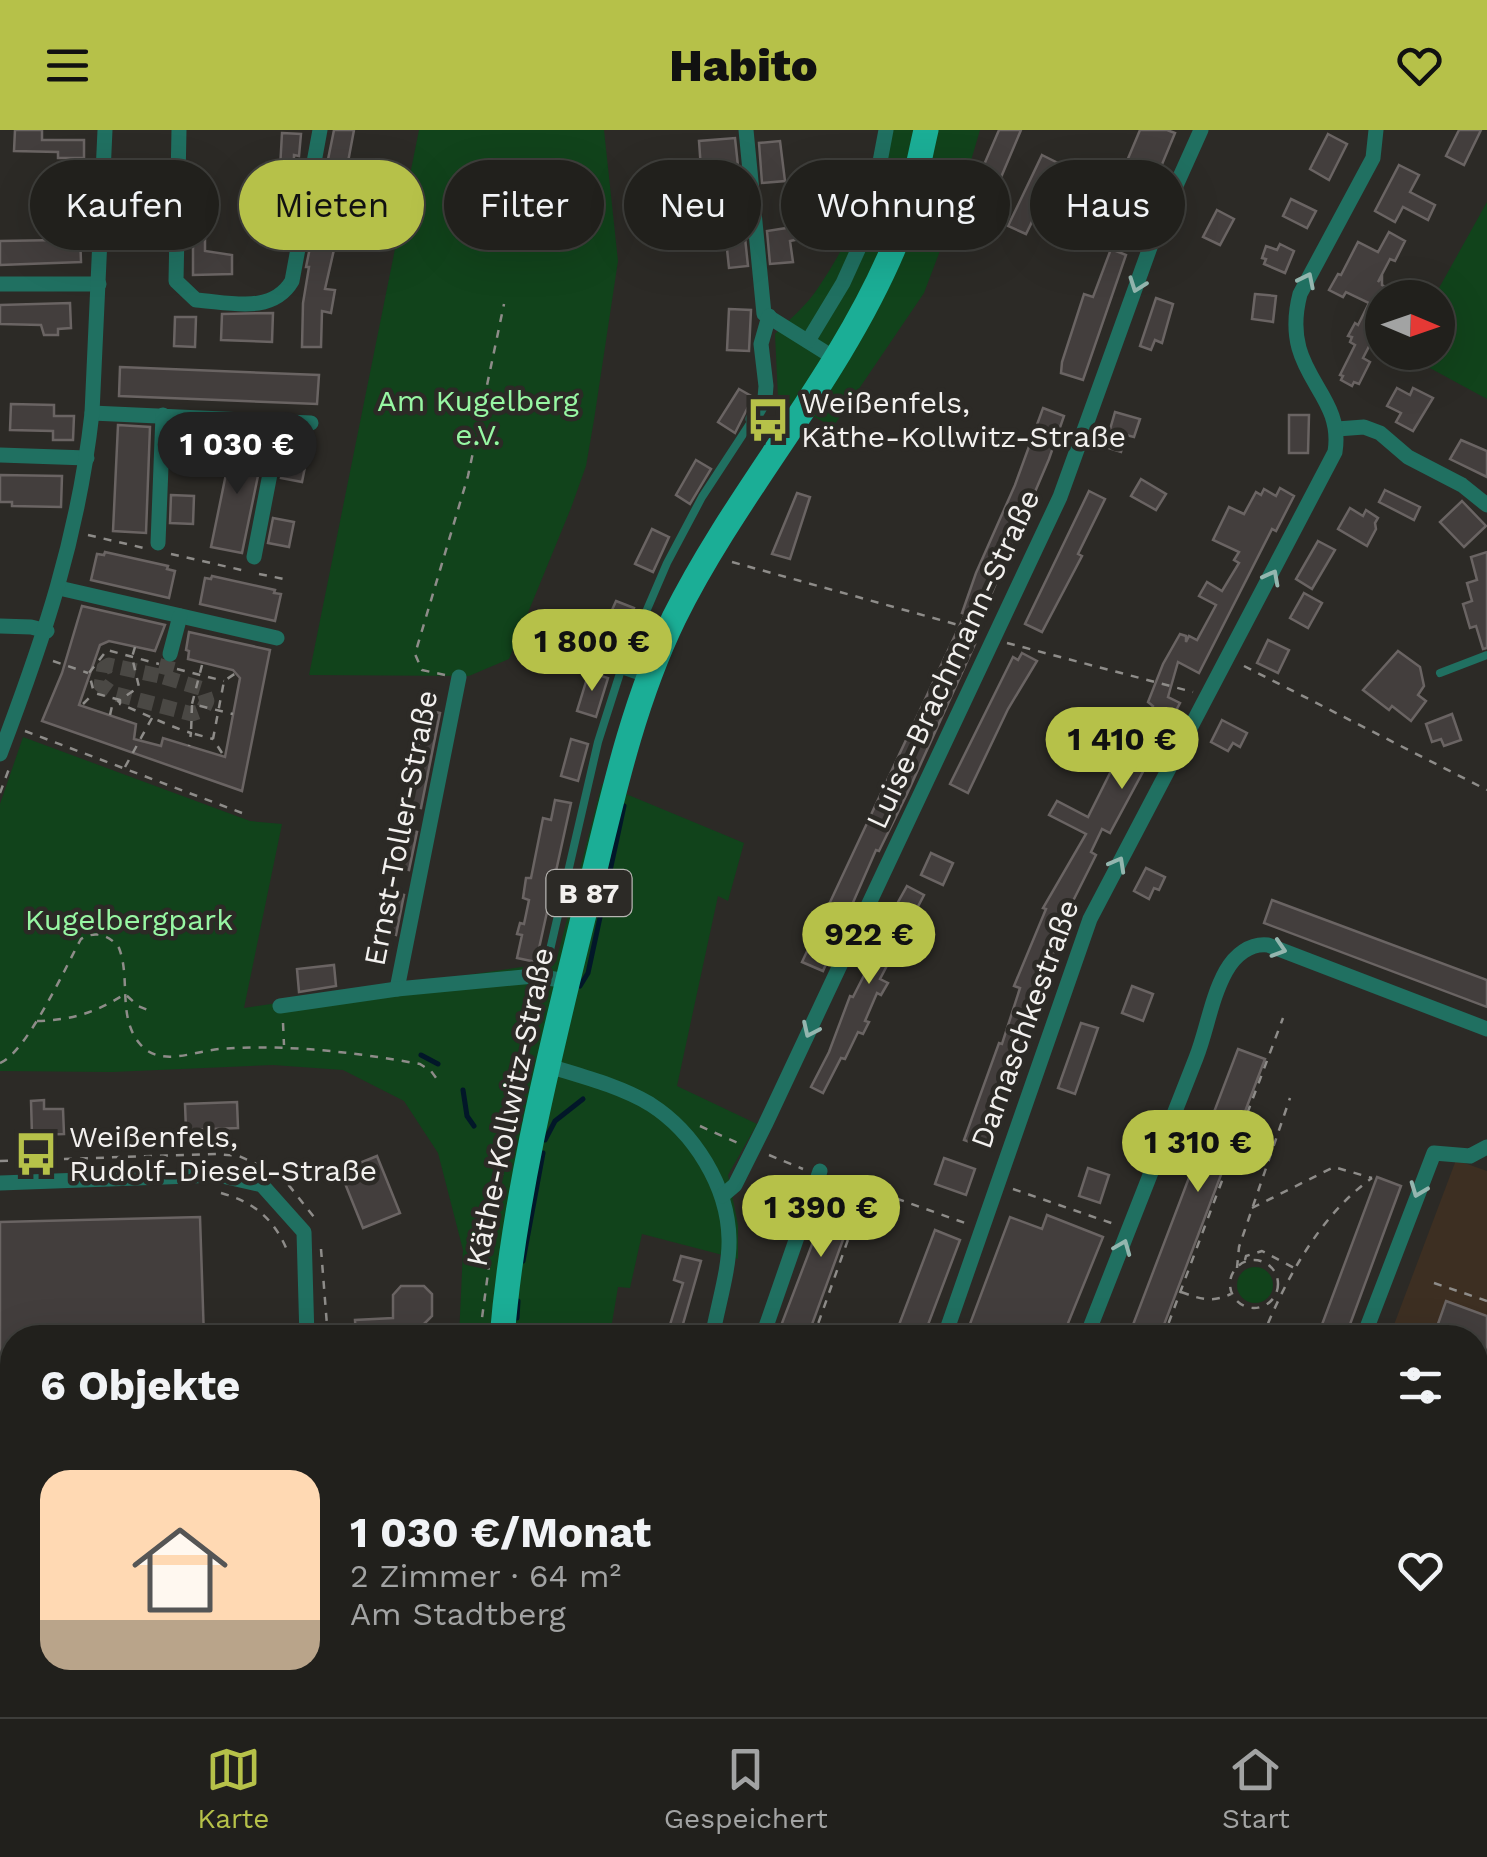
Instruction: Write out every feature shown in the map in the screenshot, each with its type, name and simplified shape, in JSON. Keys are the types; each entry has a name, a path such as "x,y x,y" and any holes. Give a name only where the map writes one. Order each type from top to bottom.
{"main road":[{"name":"Käthe-Kollwitz-Straße","path":"503,1325 513,1234 549,1066 556,978 649,679 674,618 708,556 836,359 895,246 926,130"}],"street":[{"path":"0,754 59,588 88,458 105,130"},
{"path":"179,130 176,282 196,300 264,304 285,293 292,282 320,130"},
{"path":"746,130 764,314 836,359"},
{"path":"808,341 843,283 867,230 886,130"},
{"name":"Luise-Brachmann-Straße","path":"722,1196 734,1185 753,1149 1060,498 1157,228 1201,130"},
{"path":"1376,130 1373,158 1308,279 1294,315 1300,358 1337,429 1364,427 1380,433 1408,457 1462,485 1487,505"},
{"path":"0,284 99,284"},
{"path":"754,418 765,398 761,344 769,316"},
{"path":"92,413 310,422"},
{"path":"158,543 163,416"},
{"path":"254,556 280,422"},
{"name":"Damaschkestraße","path":"948,1325 1090,919 1335,452 1337,429"},
{"path":"0,455 88,458"},
{"path":"59,588 276,638"},
{"path":"170,654 180,616"},
{"path":"0,626 31,626 46,631"},
{"name":"Ernst-Toller-Straße","path":"397,990 459,677"},
{"path":"1091,1325 1202,1044 1225,972 1251,946 1268,944 1487,1029"},
{"path":"281,1012 397,990 556,978"},
{"path":"549,1066 650,1104 693,1143 722,1196 730,1240 714,1325"},
{"path":"1369,1325 1434,1153 1470,1156 1487,1147"},
{"path":"766,1325 819,1173"},
{"path":"0,1183 218,1175 262,1185 304,1232 307,1325"}],"lane":[{"path":"556,978 598,742 622,670 667,563 702,497 754,418"},
{"path":"1440,672 1487,655"},
{"path":"622,670 649,679"}],"path":[{"path":"459,677 422,670 415,654 468,476 504,304"},
{"path":"86,535 289,580"},
{"path":"708,556 1209,695"},
{"path":"105,643 107,650"},
{"path":"110,716 112,706 140,686 132,657 135,647"},
{"path":"107,650 224,681"},
{"path":"89,673 107,650"},
{"path":"1229,658 1487,790"},
{"path":"49,660 89,673"},
{"path":"188,746 192,704 202,665"},
{"path":"89,673 94,693"},
{"path":"213,740 224,681 236,673"},
{"path":"94,693 120,700"},
{"path":"83,704 94,693"},
{"path":"120,700 120,704 158,722 213,740 222,753"},
{"path":"192,704 233,714"},
{"path":"124,769 153,717"},
{"path":"24,730 242,814"},
{"path":"0,1063 14,1055 82,939 88,935 106,936 120,948 130,1030 142,1048 158,1056 210,1050 323,1048 420,1064 439,1082"},
{"path":"125,994 138,1006 153,1012"},
{"path":"35,1022 71,1020 125,994"},
{"path":"281,1012 284,1047"},
{"path":"1169,1325 1283,1018"},
{"path":"1237,1268 1239,1246 1290,1098"},
{"path":"702,1127 819,1173 981,1228"},
{"path":"0,1162 238,1156 260,1164 287,1183 314,1218 317,1228"},
{"path":"1251,1209 1334,1167 1372,1178 1344,1201 1296,1269 1268,1325"},
{"path":"997,1184 1130,1230"},
{"path":"818,1325 866,1188"},
{"path":"216,1192 240,1198 260,1210 280,1233 291,1260"},
{"path":"319,1238 327,1325"},
{"path":"1245,1262 1246,1256 1262,1251 1296,1269"},
{"path":"1245,1262 1268,1265 1277,1278 1276,1293 1266,1305 1250,1308 1236,1300 1230,1280 1237,1268 1245,1262"},
{"path":"1434,1283 1487,1301"},
{"path":"1181,1292 1204,1300 1220,1300 1232,1294"}],"shaded area":[{"path":"1456,1160 1487,1171 1487,1325 1394,1325"}],"green space":[{"name":"Am Kugelberg e.V.","path":"419,130 604,130 618,261 586,466 509,659 469,676 309,675 395,250 424,250 424,160 413,160"},
{"path":"887,130 980,130 971,160 879,160"},
{"path":"1487,202 1487,399 1434,370 1455,370 1455,280 1443,280"},
{"path":"940,250 924,293 833,427 778,397 775,334 814,294 840,252"},
{"name":"Kugelbergpark","path":"23,737 250,821 282,824 244,1008 556,962 602,784 744,843 728,901 718,896 677,1086 757,1124 728,1175 738,1225 738,1259 642,1234 630,1288 618,1287 612,1323 620,1325 460,1325 463,1250 438,1153 404,1101 343,1070 273,1065 112,1072 0,1071 0,804"},
{"path":"1255,1267 1268,1272 1273,1285 1268,1298 1255,1303 1242,1298 1237,1285 1242,1272"}],"building":[{"path":"15,130 42,130 42,140 84,140 84,158 58,158 58,152 14,151"},
{"path":"334,130 354,130 348,160 328,160"},
{"path":"999,130 1021,130 1008,160 986,160"},
{"path":"1140,130 1175,133 1164,160 1127,160"},
{"path":"1459,130 1481,130 1464,165 1446,156"},
{"path":"282,133 301,134 299,156 280,160"},
{"path":"1328,134 1347,144 1329,180 1310,169"},
{"path":"735,138 737,160 700,160 699,141"},
{"path":"780,141 781,181 762,183 759,143"},
{"path":"1399,165 1419,175 1410,192 1435,205 1428,220 1403,207 1395,222 1375,211"},
{"path":"1030,180 1030,226 1026,234 1010,227"},
{"path":"1291,199 1316,211 1307,228 1283,216"},
{"path":"1217,210 1234,219 1220,245 1203,237"},
{"path":"781,229 781,250 791,250 793,262 770,264 767,231"},
{"path":"1389,232 1405,241 1379,280 1365,280 1365,301 1346,292 1343,297 1329,290 1358,242 1378,252"},
{"path":"30,240 30,250 81,250 81,262 0,265 0,241"},
{"path":"1280,244 1294,251 1285,273 1264,264 1266,259 1262,258 1266,246 1277,250"},
{"path":"193,250 232,255 232,274 193,275"},
{"path":"309,250 334,250 325,289 335,290 331,313 322,311 321,347 302,347"},
{"path":"727,250 746,250 748,266 729,268"},
{"path":"1111,250 1126,255 1083,380 1061,373 1062,362 1084,294 1093,297"},
{"path":"1255,294 1276,296 1273,322 1252,319"},
{"path":"1156,298 1173,304 1162,343 1155,340 1151,350 1140,346"},
{"path":"70,303 71,328 58,329 58,335 44,335 41,325 0,324 0,305"},
{"path":"729,309 751,310 749,351 727,350"},
{"path":"1365,311 1366,370 1359,384 1354,382 1352,386 1341,380 1340,375 1355,345 1348,336 1355,323 1358,325"},
{"path":"273,313 272,342 221,340 222,314"},
{"path":"175,317 196,317 195,347 174,346"},
{"path":"120,367 319,375 317,404 119,396"},
{"path":"1397,388 1410,395 1413,388 1433,398 1413,431 1396,422 1401,413 1387,406"},
{"path":"739,389 753,397 735,433 718,422"},
{"path":"11,404 54,405 54,416 74,416 73,440 53,440 53,431 10,430"},
{"path":"1043,408 1064,416 1049,459 971,642 975,644 823,971 802,962 965,614 962,613 976,573 1015,485"},
{"path":"1115,412 1140,419 1134,437 1126,435 1121,452 1105,447"},
{"path":"1289,415 1309,415 1308,453 1289,453"},
{"path":"118,425 150,427 146,533 113,531"},
{"path":"174,434 196,435 196,462 172,461"},
{"path":"233,440 264,447 242,553 211,547"},
{"path":"1461,440 1487,451 1487,477 1450,459"},
{"path":"286,453 307,457 302,482 281,478"},
{"path":"696,460 711,469 690,504 676,495"},
{"path":"0,475 62,476 61,507 12,506 12,502 0,502"},
{"path":"1141,479 1166,494 1156,510 1131,496"},
{"path":"1280,488 1294,496 1276,531 1272,529 1199,673 1178,662 1168,697 1180,703 1110,833 1102,829 1091,852 1096,855 1058,931 1061,933 1046,973 1051,974 1044,996 1038,994 987,1148 964,1140 999,1043 1002,1044 1020,988 1014,986 1046,909 1043,908 1086,834 1049,815 1057,801 1088,817 1133,727 1141,732 1153,706 1148,702 1163,664 1180,634 1186,636 1186,642 1189,636 1197,640 1216,605 1199,596 1207,582 1222,591 1239,563 1234,560 1239,552 1213,540 1229,507 1244,514 1256,492 1261,495 1264,489 1276,496"},
{"path":"1385,490 1420,507 1414,520 1379,502"},
{"path":"1089,491 1105,499 1078,554 1082,556 1042,632 1025,624"},
{"path":"797,493 810,497 790,559 772,554"},
{"path":"171,495 194,496 193,524 170,523"},
{"path":"1462,501 1486,526 1464,547 1440,522"},
{"path":"1350,508 1363,516 1366,510 1378,518 1367,546 1338,529"},
{"path":"273,518 294,522 289,547 268,543"},
{"path":"652,529 669,537 653,572 635,564"},
{"path":"1318,541 1335,550 1312,589 1296,579"},
{"path":"105,552 175,571 169,598 91,580 97,554"},
{"path":"1487,552 1487,648 1483,649 1476,626 1470,628 1463,604 1472,601 1467,583 1477,580 1471,557"},
{"path":"212,576 281,594 275,621 200,604 205,578"},
{"path":"1304,593 1322,603 1308,628 1290,618"},
{"path":"616,601 634,608 619,645 600,637"},
{"path":"82,606 165,625 155,651 109,641 100,645 79,705 136,724 134,739 161,746 163,738 225,757 240,678 233,670 188,659 189,632 270,650 242,791 42,721 62,673"},
{"path":"1268,640 1289,650 1278,673 1257,663"},
{"path":"1398,651 1420,667 1424,686 1418,695 1426,701 1411,721 1363,690"},
{"path":"1022,653 1037,661 1008,709 968,793 950,784 1013,657 1018,660"},
{"path":"589,672 608,678 596,717 577,711"},
{"path":"426,710 440,713 421,808 406,805"},
{"path":"1452,714 1461,740 1444,746 1441,739 1432,742 1426,724"},
{"path":"1222,720 1247,733 1240,747 1233,743 1228,751 1211,742"},
{"path":"571,739 588,744 578,781 561,776"},
{"path":"555,800 571,803 536,962 517,958 522,935 517,934 520,923 524,924 529,900 523,898 526,878 531,878 543,818 551,820"},
{"path":"404,829 417,832 409,870 396,867"},
{"path":"931,853 953,863 943,885 921,875"},
{"path":"1146,868 1165,877 1149,899 1134,891"},
{"path":"907,886 924,895 880,979 888,983 881,995 877,993 863,1034 858,1032 823,1093 811,1087 850,996 853,997"},
{"path":"386,890 404,895 396,935 376,929"},
{"path":"1272,900 1487,980 1487,1007 1264,923"},
{"path":"334,965 336,986 299,992 297,969"},
{"path":"1132,986 1153,994 1143,1021 1122,1013"},
{"path":"1081,1023 1098,1028 1075,1094 1058,1088"},
{"path":"1238,1049 1265,1059 1164,1325 1133,1325"},
{"path":"44,1100 44,1109 63,1109 64,1134 32,1135 31,1101"},
{"path":"237,1102 238,1128 186,1130 185,1104"},
{"path":"377,1156 400,1213 363,1228 340,1171"},
{"path":"944,1158 975,1169 966,1195 935,1184"},
{"path":"1088,1168 1109,1175 1100,1203 1079,1196"},
{"path":"1377,1177 1401,1186 1350,1325 1322,1325"},
{"path":"837,1179 862,1188 812,1325 781,1325"},
{"path":"1047,1215 1103,1237 1067,1325 970,1325 1010,1217 1042,1229"},
{"path":"200,1217 204,1325 0,1325 0,1222"},
{"path":"935,1230 960,1240 928,1325 899,1325"},
{"path":"681,1256 701,1261 683,1325 670,1325 683,1283 674,1280"},
{"path":"401,1286 424,1286 432,1294 432,1316 424,1324 355,1325 355,1320 393,1318 393,1295"},
{"path":"1446,1301 1487,1316 1487,1325 1438,1325"}],"waterway":[{"path":"580,986 588,973 624,806"},
{"path":"421,1055 438,1064"},
{"path":"463,1090 467,1116 474,1126"},
{"path":"545,1140 555,1121 583,1099"},
{"path":"523,1261 543,1153"},
{"path":"517,1318 518,1301"}],"tunnel":[{"path":"164,677 203,689 207,701 203,710 192,714 112,693 101,685 104,668 109,665 164,677 170,654"}],"place":[{"name":"Weißenfels, Käthe-Kollwitz-Straße","path":"768,420"},
{"name":"Weißenfels, Rudolf-Diesel-Straße","path":"36,1154"}]}
